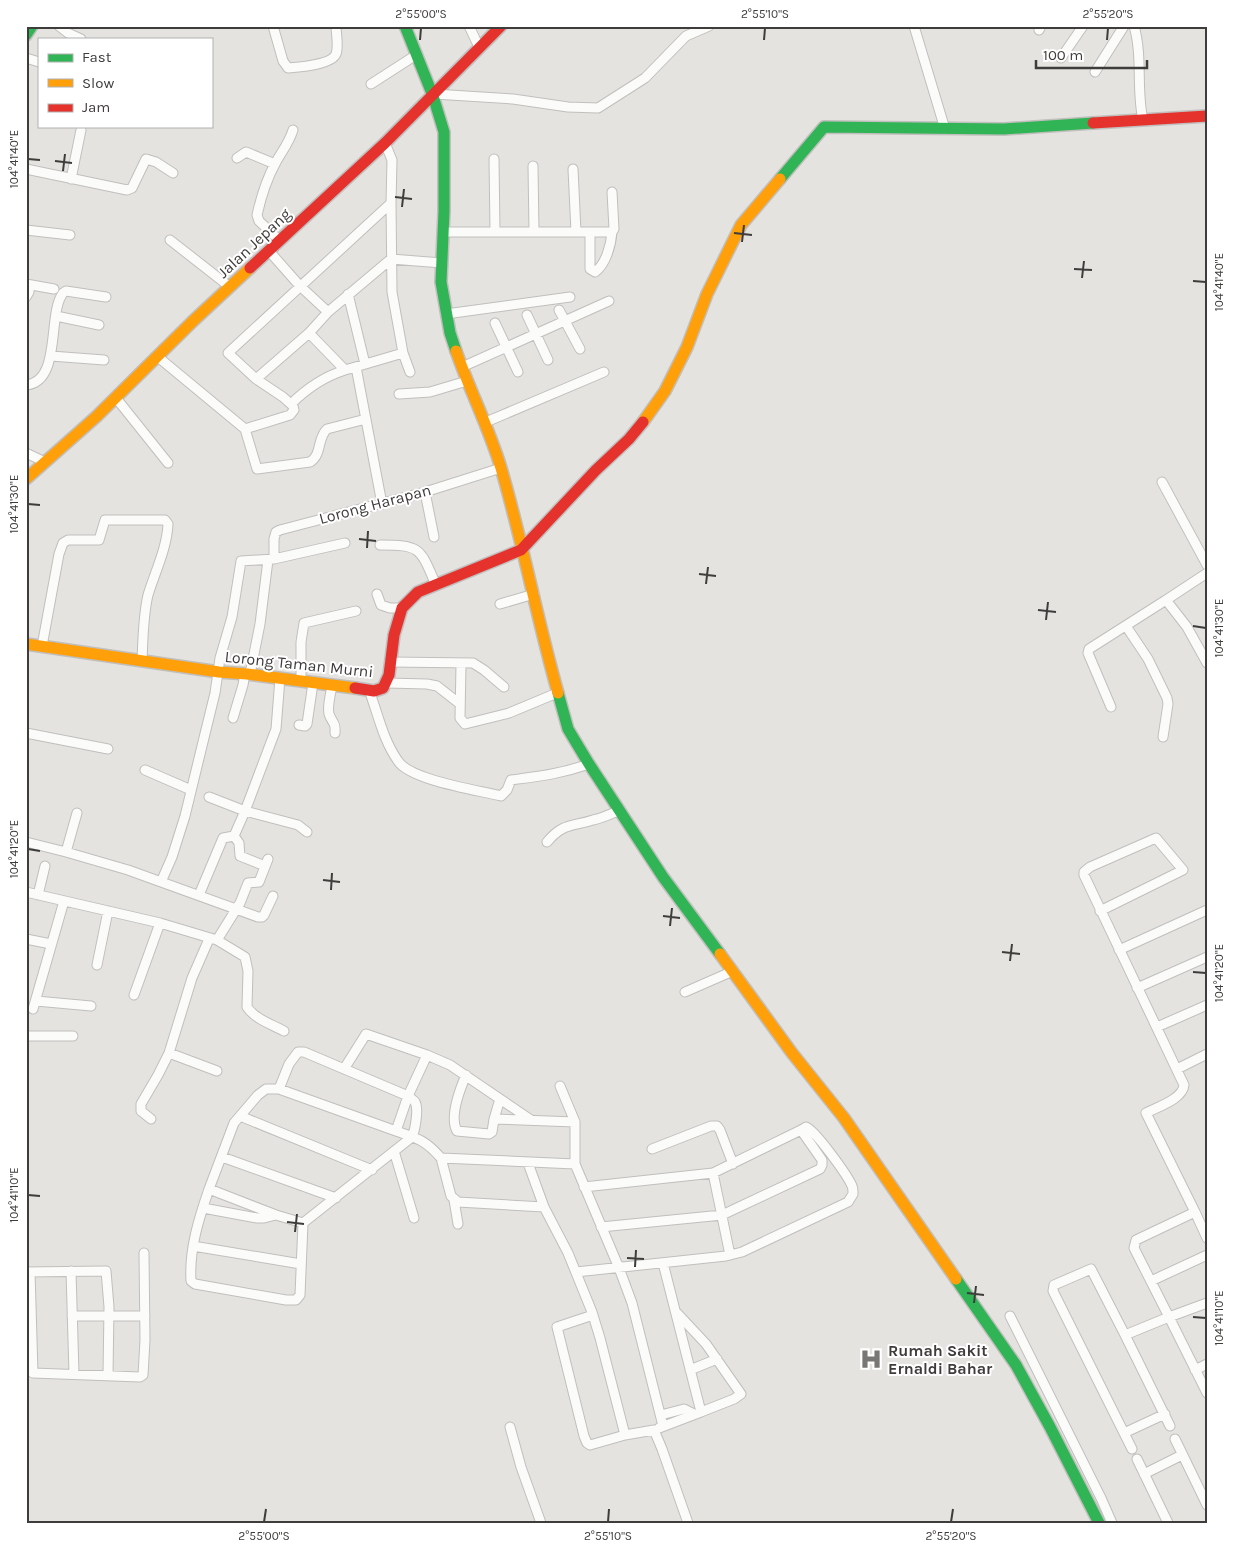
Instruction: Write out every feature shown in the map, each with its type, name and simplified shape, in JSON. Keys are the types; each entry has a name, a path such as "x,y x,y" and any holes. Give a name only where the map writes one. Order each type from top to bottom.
{"main road":[{"path":"26,36 32,26"},
{"path":"406,26 433,95 444,132 441,282 450,333 467,381 486,422 500,468 534,594 557,693 568,729 663,877 792,1053 844,1118 1016,1365 1099,1523"},
{"name":"Jalan Jepang","path":"26,479 78,434 230,287 384,143 501,26"},
{"path":"402,608 418,592 521,550 596,470 629,439 666,391 741,224 824,127 1004,129 1202,116"},
{"name":"Lorong Taman Murni","path":"26,644 219,672 369,690 383,688 390,676 394,636 402,608"}],"street":[{"path":"59,26 79,38"},
{"path":"274,26 278,48 288,68 312,66 336,55 336,26"},
{"path":"469,26 479,47"},
{"path":"433,95 513,99 568,107 598,108 645,78 686,36 709,26"},
{"path":"914,26 945,128"},
{"path":"1061,58 1083,26"},
{"path":"1095,72 1124,26"},
{"path":"1134,26 1139,60 1139,103 1143,120"},
{"path":"371,84 416,55"},
{"path":"26,58 38,62"},
{"path":"71,179 81,130"},
{"path":"280,241 260,221 257,215 275,164 290,139 293,130"},
{"path":"384,143 392,160 392,292 403,354 410,372"},
{"path":"237,158 246,152 275,164"},
{"path":"26,169 130,190 146,159 156,162 174,173"},
{"path":"494,159 495,232"},
{"path":"533,166 534,232"},
{"path":"573,168 576,232"},
{"path":"590,232 590,269 595,272 607,254 614,229 612,192"},
{"path":"245,429 290,414 294,410 291,404 256,379 228,353 392,202"},
{"path":"26,230 70,235"},
{"path":"443,232 612,232"},
{"path":"170,240 230,287"},
{"path":"269,250 300,286 328,312"},
{"path":"256,379 309,333 348,294 391,259 442,263"},
{"path":"26,297 29,292 28,285 54,288"},
{"path":"26,385 33,383 47,368 51,356 60,296 66,291 106,297"},
{"path":"348,294 360,366 366,420 382,504"},
{"path":"446,314 570,297"},
{"path":"462,367 609,301"},
{"path":"559,310 580,349"},
{"path":"527,315 548,360"},
{"path":"56,316 99,325"},
{"path":"495,323 518,372"},
{"path":"309,333 345,370"},
{"path":"291,404 317,382 345,370 403,354"},
{"path":"51,356 104,360"},
{"path":"158,357 245,429 257,468 310,462 317,455 323,432 327,429 366,420"},
{"path":"486,422 604,372"},
{"path":"399,394 430,392 467,381"},
{"path":"116,398 168,463"},
{"path":"26,453 45,462"},
{"name":"Lorong Harapan","path":"271,560 276,532 280,530 425,492 500,468"},
{"path":"1162,482 1207,565"},
{"path":"425,492 434,537"},
{"path":"42,646 59,554 63,543 68,540 99,540 105,520 165,520 168,524 165,540 146,606 143,626 142,661"},
{"path":"161,882 172,857 191,790 215,693 220,658 232,618 241,561 271,560 345,543"},
{"path":"380,545 405,545 418,552 423,556 436,585"},
{"path":"233,718 248,674 260,624 271,560"},
{"path":"1111,707 1088,651 1089,649 1207,573"},
{"path":"377,594 382,606 402,608"},
{"path":"500,604 534,594"},
{"path":"1166,600 1187,627 1207,663"},
{"path":"301,681 301,642 304,623 356,611"},
{"path":"1126,626 1148,658 1167,698 1168,704 1163,737"},
{"path":"390,662 473,663 504,687"},
{"path":"461,664 460,704 464,724 470,724 509,712 557,693"},
{"path":"234,836 276,729 280,678"},
{"path":"299,726 307,724 313,683"},
{"path":"387,683 437,686 460,704"},
{"path":"332,685 329,710 336,723 335,733"},
{"path":"369,690 386,740 402,767 411,772 501,796 507,790 511,780 566,772 589,764"},
{"path":"26,733 108,749"},
{"path":"145,770 191,790"},
{"path":"209,797 245,811 298,825 307,832"},
{"path":"547,842 556,832 565,827 593,820 620,810"},
{"path":"66,852 77,813"},
{"path":"150,1119 141,1111 141,1104 168,1053 192,978 213,939 236,909 248,883 259,882 267,862 240,856 239,843 234,836"},
{"path":"199,895 223,838 234,836"},
{"path":"1100,911 1183,870 1156,838 1090,867 1084,872 1084,876 1100,911 1157,1027 1184,1085 1183,1092 1178,1096 1146,1113 1207,1238"},
{"path":"26,842 66,852 161,882 258,917 262,917 273,896"},
{"path":"38,895 45,866"},
{"path":"26,892 160,923 213,939 245,958 248,971 246,1007 248,1010 255,1016 284,1030"},
{"path":"64,901 34,1005 91,1006"},
{"path":"1119,950 1207,910"},
{"path":"98,965 108,911"},
{"path":"134,995 160,923"},
{"path":"26,939 51,944"},
{"path":"1138,988 1207,957"},
{"path":"685,992 733,971"},
{"path":"1157,1027 1207,1005"},
{"path":"344,1069 366,1034 450,1065 531,1120"},
{"path":"26,1036 73,1036"},
{"path":"279,1090 290,1064 298,1052 304,1052 408,1096 414,1101 416,1106 415,1128 412,1137 303,1223"},
{"path":"168,1053 217,1071"},
{"path":"1177,1070 1207,1054"},
{"path":"396,1131 408,1096 427,1055"},
{"path":"466,1075 457,1099 454,1126 457,1131 489,1134 492,1132 500,1099"},
{"path":"560,1086 576,1122 575,1164 632,1303 663,1426"},
{"path":"303,1223 300,1295 296,1300 286,1300 195,1284 191,1281 193,1246 203,1208 234,1123 258,1095 266,1089 279,1090 396,1131 420,1140 432,1147 441,1158 451,1196 454,1200 458,1224"},
{"path":"240,1116 372,1170"},
{"path":"494,1119 576,1122"},
{"path":"652,1149 711,1126 717,1126 733,1164"},
{"path":"576,1272 730,1255 742,1252 848,1202 852,1197 852,1186 811,1129 806,1128 713,1173 584,1187"},
{"path":"601,1227 722,1215 820,1169 822,1160 801,1130"},
{"path":"394,1151 414,1218"},
{"path":"222,1156 336,1198"},
{"path":"441,1158 575,1164"},
{"path":"528,1163 544,1206 568,1253 593,1315 625,1435"},
{"path":"713,1173 730,1255"},
{"path":"209,1189 276,1215 303,1223"},
{"path":"454,1200 458,1202 544,1206"},
{"path":"203,1208 256,1218 276,1215"},
{"path":"1195,1212 1136,1240 1134,1248 1207,1393"},
{"path":"193,1246 301,1264"},
{"path":"108,1375 109,1316 106,1271 28,1272 33,1373 140,1377 143,1375 145,1316 144,1253"},
{"path":"1151,1281 1207,1255"},
{"path":"663,1263 690,1370 698,1413"},
{"path":"1132,1449 1053,1291 1054,1285 1091,1269 1170,1426"},
{"path":"70,1271 74,1374"},
{"path":"1125,1335 1207,1303"},
{"path":"593,1315 557,1327 584,1436 590,1445 625,1435 654,1430 734,1399 741,1394 706,1344 676,1312"},
{"path":"72,1316 145,1316"},
{"path":"1010,1316 1102,1498 1112,1523"},
{"path":"690,1370 717,1360"},
{"path":"1195,1370 1207,1364"},
{"path":"661,1415 684,1409 698,1413"},
{"path":"1124,1434 1165,1414"},
{"path":"510,1427 521,1467 541,1523"},
{"path":"654,1430 688,1523"},
{"path":"1175,1439 1207,1506"},
{"path":"1144,1474 1182,1455"},
{"path":"1137,1459 1168,1523"}],"traffic: fast":[{"path":"26,35 32,26"},
{"path":"405,26 433,96 444,132 444,211 441,282 450,333 456,351"},
{"path":"780,179 824,127 1004,129 1093,123"},
{"path":"558,693 568,729 589,764 663,877 720,954"},
{"path":"956,1279 1016,1365 1099,1523"}],"traffic: slow":[{"path":"643,422 665,391 687,347 707,294 741,225 780,179"},
{"path":"26,479 97,416 193,321 250,268"},
{"path":"456,351 501,468 558,693"},
{"path":"26,644 219,672 355,688"},
{"path":"720,954 792,1053 844,1118 956,1279"}],"traffic: jam":[{"path":"250,268 385,143 501,26"},
{"path":"1093,123 1207,116"},
{"path":"355,688 374,691 383,688 389,675 394,635 402,608 418,592 521,550 596,470 629,439 643,422"}],"place":[{"name":"Rumah Sakit Ernaldi Bahar","path":"871,1359"}]}
